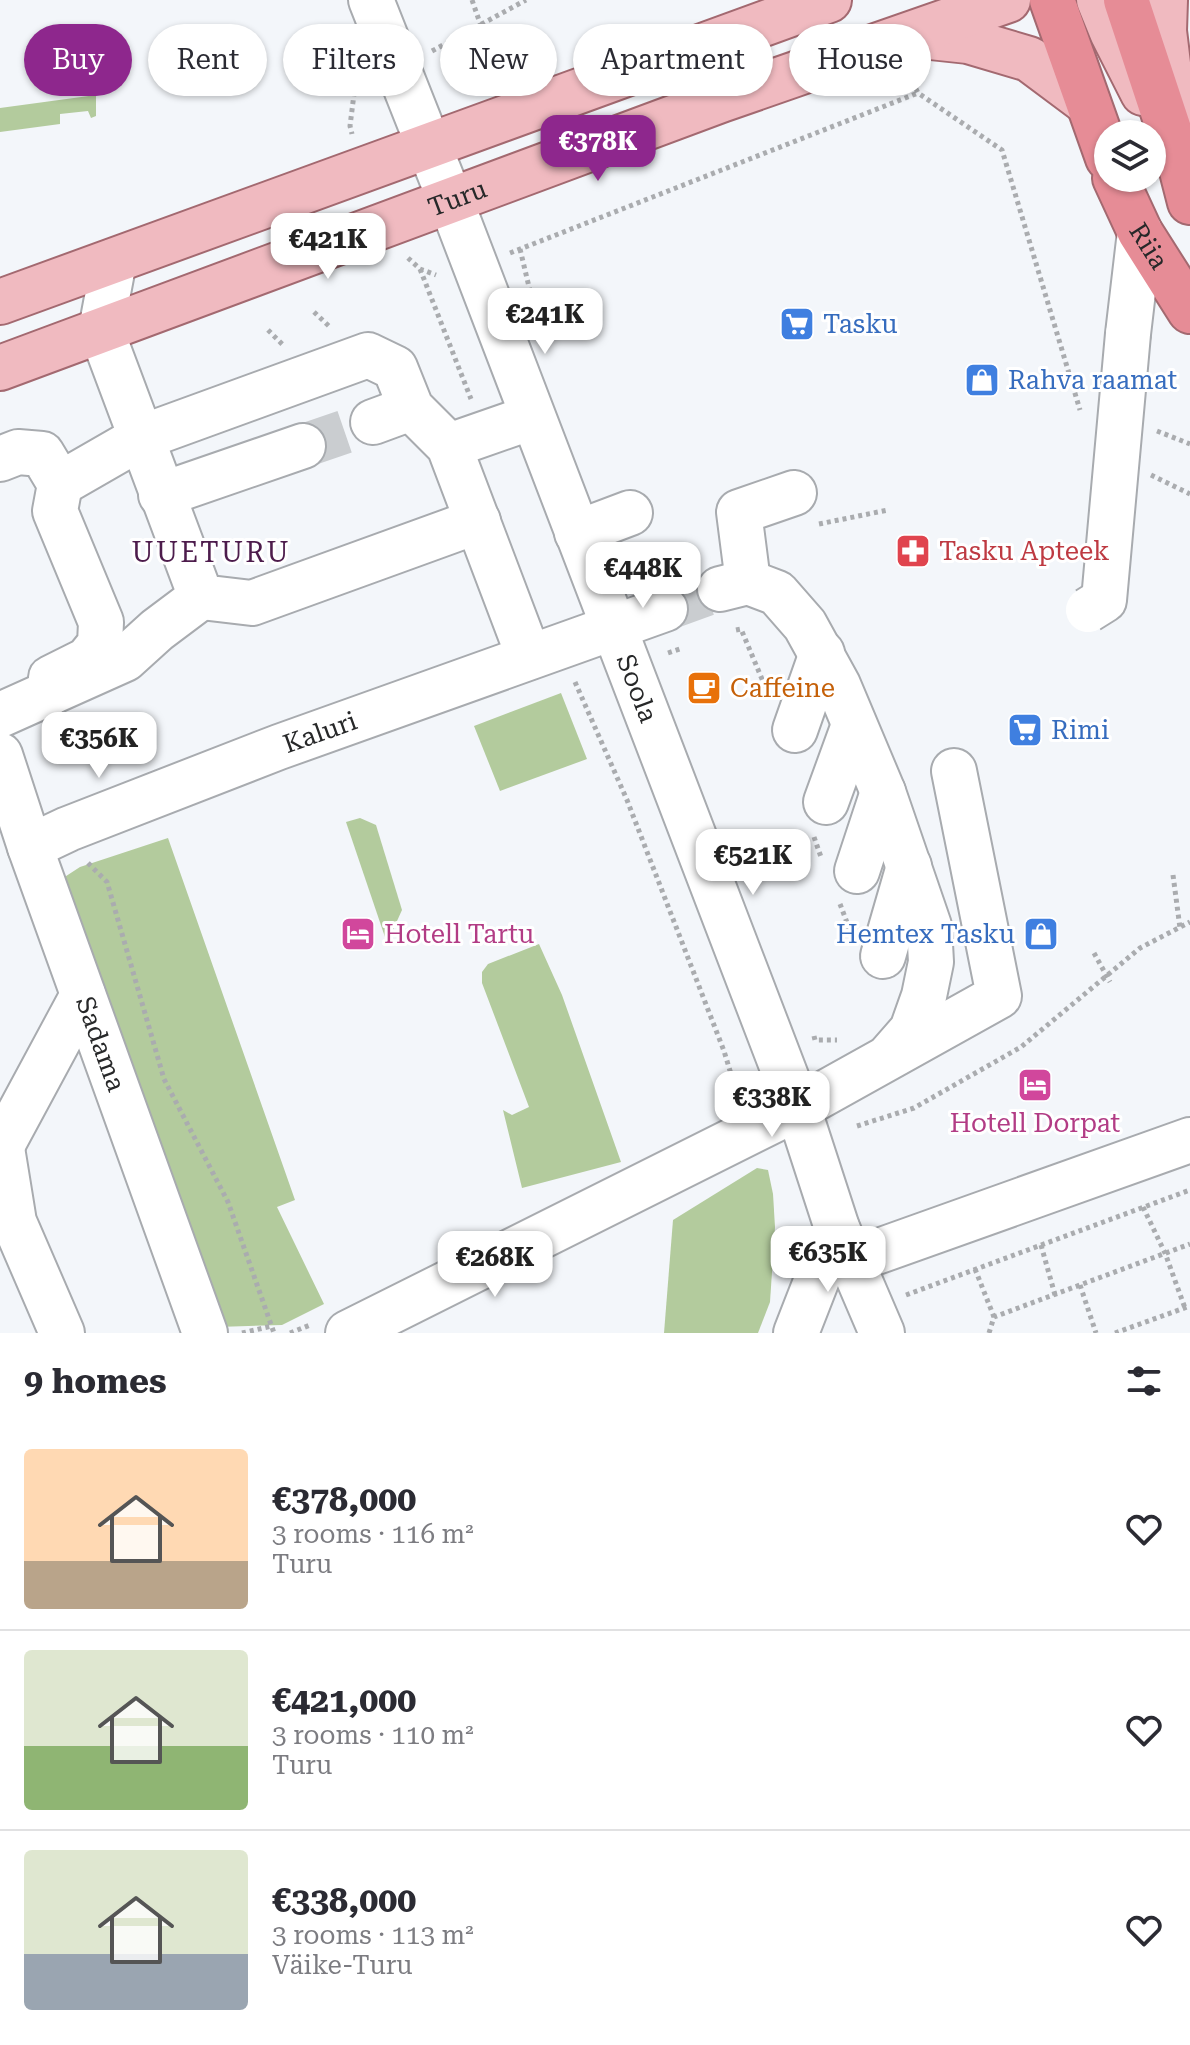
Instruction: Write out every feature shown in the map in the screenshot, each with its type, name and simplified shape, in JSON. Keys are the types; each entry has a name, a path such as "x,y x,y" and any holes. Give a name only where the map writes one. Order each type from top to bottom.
{"highway":[{"path":"1052,0 1094,120"},
{"path":"1126,0 1185,182"},
{"name":"Riia","path":"1121,192 1140,232 1190,311"}],"main road":[{"path":"0,302 829,0"},
{"path":"931,34 971,0"},
{"name":"Turu","path":"931,41 1008,0"},
{"path":"1062,0 1088,103"},
{"path":"1099,0 1185,182"},
{"path":"1165,0 1164,31 1185,182"},
{"path":"931,49 968,41 1029,59 1088,103"},
{"name":"Turu","path":"0,368 721,100 789,83"}],"street":[{"name":"Soola","path":"371,0 798,1108 844,1245 876,1320"},
{"path":"1088,610 1104,600 1140,232"},
{"path":"114,261 101,330 201,597"},
{"path":"60,484 140,438 368,355 395,368 392,415 466,439 532,417"},
{"path":"466,439 478,521 545,651"},
{"path":"161,495 303,446"},
{"path":"0,459 18,452 42,454 60,484 55,511 101,622 100,644 87,660 51,678 50,693"},
{"path":"794,493 739,512 734,585 777,593 805,625 867,759 929,926 931,962 924,996 912,1030 887,1058"},
{"path":"577,533 630,513"},
{"path":"0,715 125,659 201,597 252,603 478,521"},
{"name":"Kaluri","path":"30,847 224,767 665,609"},
{"path":"805,742 867,759"},
{"name":"Sadama","path":"0,755 30,847 205,1333"},
{"path":"867,759 849,853 867,759"},
{"path":"867,759 883,956"},
{"path":"348,1333 798,1108 999,996 954,771"},
{"path":"62,1333 14,1222 1,1149 83,995"},
{"path":"796,1333 844,1245 1042,1215 1190,1140"}],"path":[{"path":"472,0 480,24"},
{"path":"484,24 526,0"},
{"path":"426,54 440,47"},
{"path":"353,137 350,126 354,96"},
{"path":"510,253 910,96"},
{"path":"922,96 1002,150 1083,419"},
{"path":"402,253 420,269 445,277"},
{"path":"420,269 466,439"},
{"path":"1143,472 1190,494"},
{"path":"668,653 680,649"},
{"path":"545,651 627,800 724,1051 741,1108"},
{"path":"81,858 107,882 164,1079 228,1202 273,1330 241,1333"},
{"path":"1173,875 1180,928"},
{"path":"857,1126 914,1108 1021,1047 1140,948 1190,922"},
{"path":"1094,953 1110,982"},
{"path":"876,1320 975,1269 1042,1215 1143,1207 1190,1190"},
{"path":"1115,1333 1187,1307 1143,1207"},
{"path":"1042,1215 1055,1295"},
{"path":"994,1317 1190,1244"},
{"path":"975,1269 994,1317 989,1333"},
{"path":"1080,1285 1096,1333"}],"green space":[{"path":"96,96 96,116 91,118 88,111 60,114 60,124 0,132 0,108"},
{"path":"561,693 587,759 500,791 474,726"},
{"path":"360,818 376,825 402,910 387,943 346,822"},
{"path":"168,838 295,1200 277,1207 324,1304 282,1325 217,1327 60,880 80,867"},
{"path":"539,944 562,995 621,1162 522,1188 503,1110 512,1115 529,1107 482,983 482,972 488,964"},
{"path":"757,1168 768,1170 775,1227 770,1302 758,1333 664,1333 673,1220"}],"tunnel":[{"path":"303,446 373,422"},
{"path":"665,609 720,589"}],"place":[{"name":"Tasku","path":"797,324"},
{"name":"Rahva raamat","path":"982,380"},
{"name":"Tasku Apteek","path":"913,551"},
{"name":"Caffeine","path":"704,688"},
{"name":"Rimi","path":"1025,730"},
{"name":"Hotell Tartu","path":"358,934"},
{"name":"Hemtex Tasku","path":"1041,934"},
{"name":"Hotell Dorpat","path":"1035,1085"}],"district":[{"name":"UUETURU","path":"211,552"}]}
